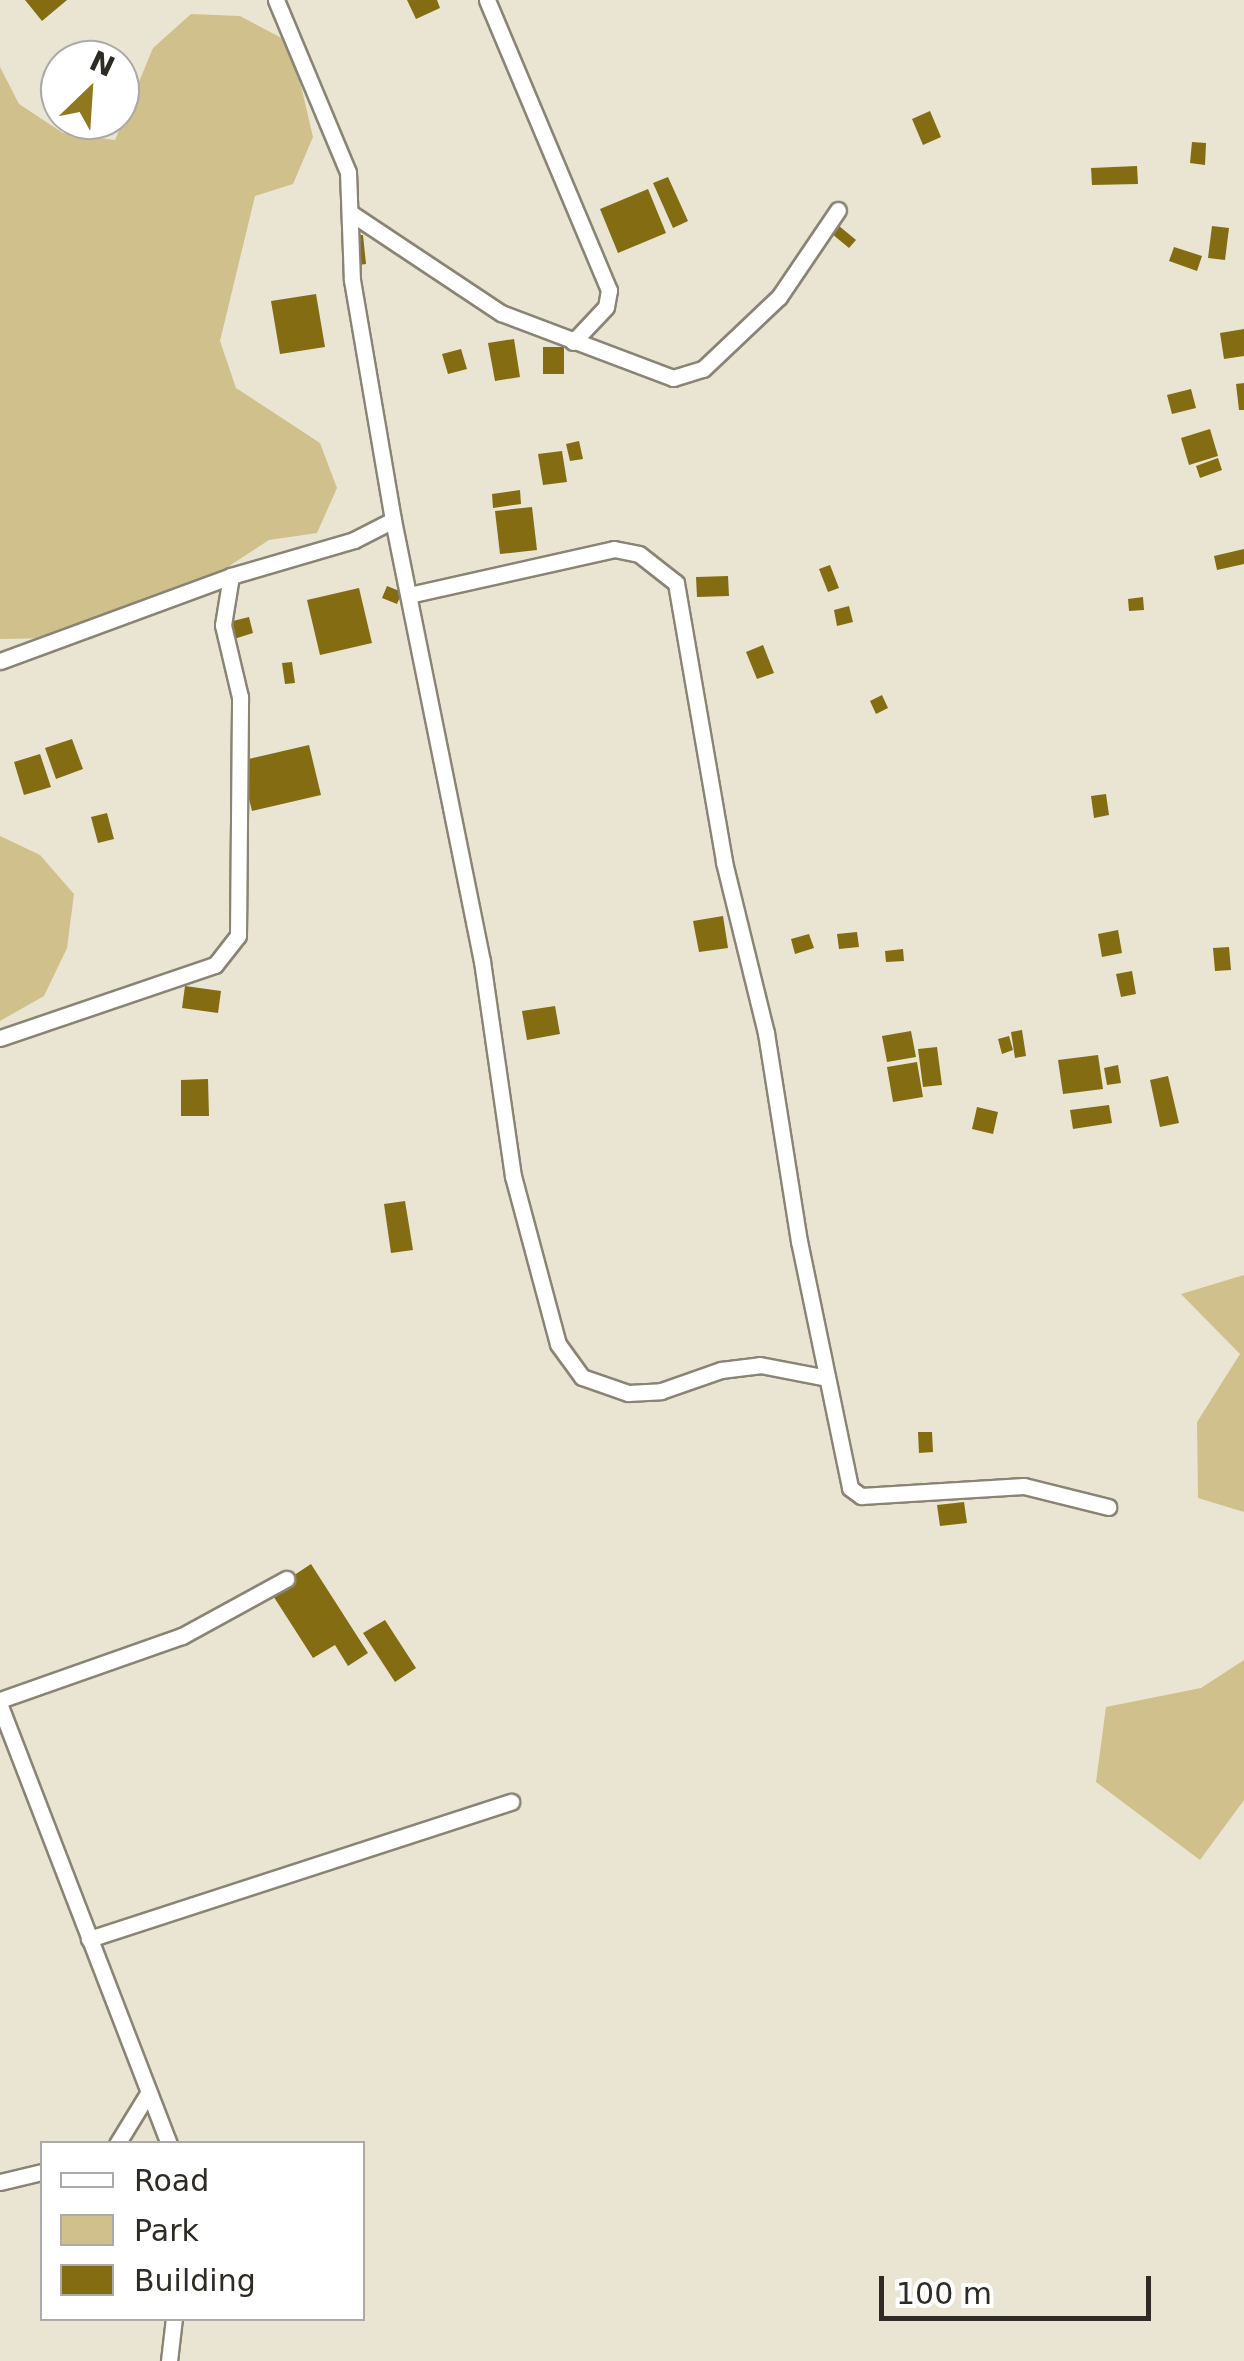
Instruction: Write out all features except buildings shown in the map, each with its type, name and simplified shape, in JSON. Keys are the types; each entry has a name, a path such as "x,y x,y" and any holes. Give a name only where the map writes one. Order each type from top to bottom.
{"street":[{"path":"276,0 348,172 352,280 393,520 482,961 513,1176 558,1344 582,1376 628,1393 660,1391 738,1367 782,1367 827,1378"},
{"path":"487,0 608,290 606,307 573,342"},
{"path":"352,214 501,313 656,376 689,377 778,298 838,210"},
{"path":"0,660 232,576 337,546 393,520"},
{"path":"409,595 614,549 639,554 676,583 724,862 766,1033 850,1488 861,1496 1024,1486 1108,1507"},
{"path":"0,1038 215,965 238,936 240,698 223,625 232,576"},
{"path":"168,2141 0,1707 182,1636 286,1578"},
{"path":"89,1938 511,1802"},
{"path":"119,2141 147,2095"},
{"path":"0,2182 40,2172"},
{"path":"169,2361 174,2321"}],"green space":[{"path":"191,14 240,16 291,43 313,137 293,184 255,196 220,341 236,388 320,443 337,488 317,533 269,540 194,589 53,638 0,639 0,67 19,104 40,118 40,140 140,140 140,79 153,48"},
{"path":"0,836 40,855 74,894 67,948 44,996 0,1021"},
{"path":"1244,1275 1244,1512 1198,1498 1197,1422 1240,1354 1181,1294"},
{"path":"1244,1660 1244,1800 1200,1860 1096,1782 1106,1707 1201,1688"}]}
